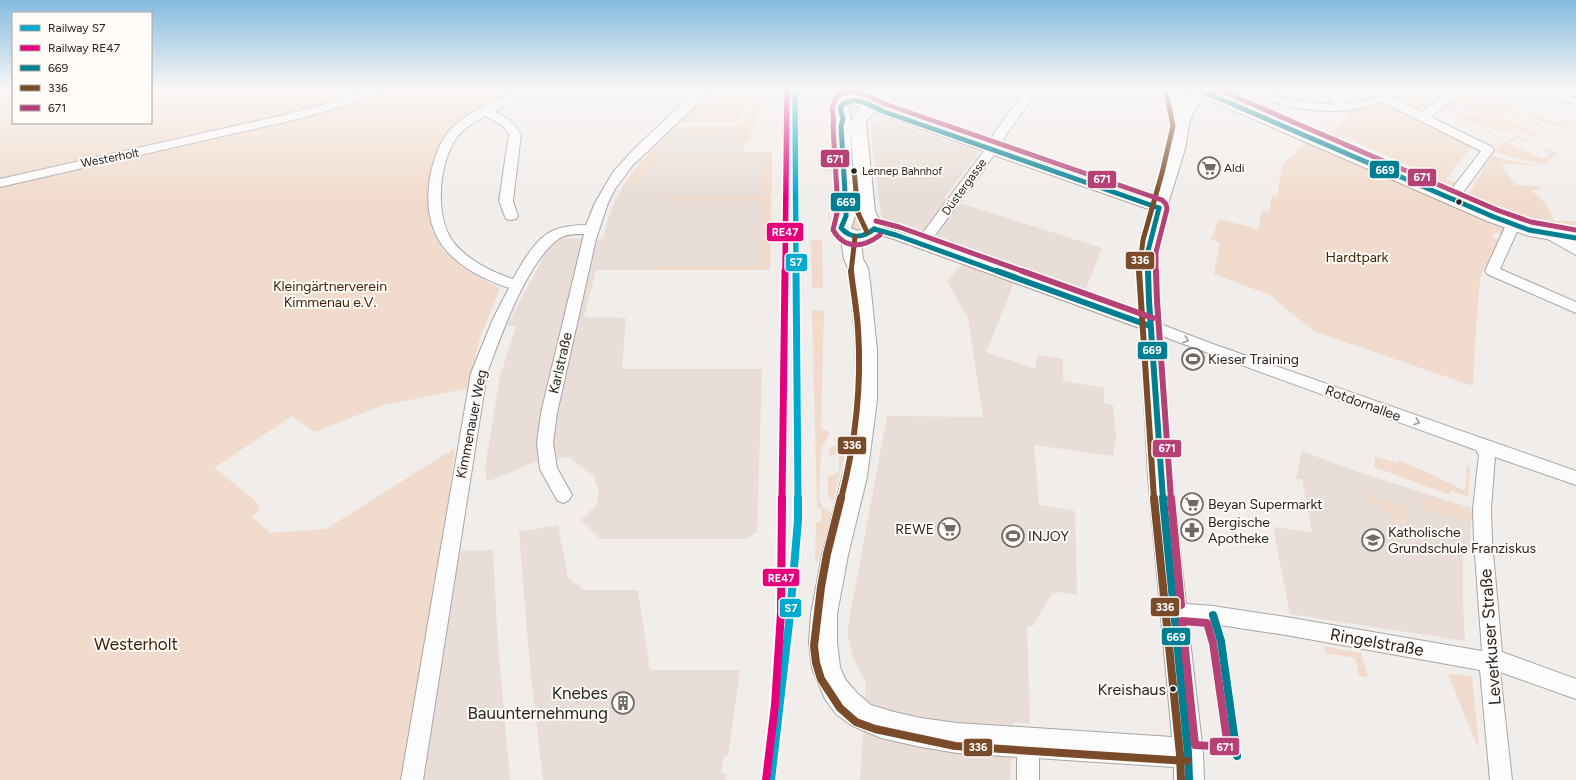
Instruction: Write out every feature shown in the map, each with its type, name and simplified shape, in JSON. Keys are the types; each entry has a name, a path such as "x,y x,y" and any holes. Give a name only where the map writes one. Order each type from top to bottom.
{"street":[{"name":"Westerholt","path":"0,183 32,174 130,155 256,125"},
{"path":"463,125 452,136 444,153 437,176 434,193 436,213 443,239 457,255 480,271 517,286 544,245 555,236 566,231 591,229"},
{"path":"509,125 515,134 506,201 511,216"},
{"name":"Karlstraße","path":"563,495 549,469 545,443 549,413 591,229 602,200 618,173 666,125"},
{"path":"841,125 846,216 841,228 844,232 862,234"},
{"path":"858,125 866,211 862,234 862,258 859,270 866,329 866,391 864,424 855,478 832,572 822,646 824,661 829,677 838,692 854,710 861,715 878,722 957,738 1028,742 1188,766 1161,486 1150,326 1148,255 1152,230 1178,144 1178,125"},
{"path":"929,125 991,150 1159,208"},
{"name":"Düstergasse","path":"922,244 991,150 1006,125"},
{"path":"1285,125 1513,225 1529,230 1576,238"},
{"path":"1440,125 1488,150 1451,199"},
{"path":"1513,225 1492,271 1576,308"},
{"name":"Rotdornallee","path":"862,234 922,244 1180,338 1576,478"},
{"path":"1549,234 1576,250"},
{"name":"Kimmenauer Weg","path":"412,780 476,385 487,352 517,286"},
{"name":"Leverkuser Straße","path":"1483,446 1486,455 1482,509 1483,541 1492,651 1490,673 1501,780"},
{"name":"Ringelstraße","path":"1174,612 1213,615 1503,662 1576,689"},
{"path":"1028,742 1028,780"}],"shaded area":[{"path":"872,125 903,125 977,151 978,154 944,198 1102,248 1084,294 886,222 881,216 870,127"},
{"path":"673,127 744,127 744,152 772,152 770,270 596,270 584,317 626,318 622,369 762,369 757,532 747,539 600,539 581,520 596,505 599,493 594,476 569,457 532,463 487,482 485,468 500,376 516,327 507,325 548,249 560,238 603,239 608,219 620,191 639,164"},
{"path":"962,264 1014,283 986,352 1035,369 1038,355 1063,359 1063,381 1104,388 1104,403 1113,405 1116,438 1113,456 1034,445 1039,505 1075,511 1077,595 1059,592 1051,595 1033,626 1027,626 1030,724 1013,722 1010,780 860,780 866,683 853,658 847,632 887,416 983,417 968,318 947,281"},
{"name":"Katholische Grundschule Franziskus","path":"1302,451 1361,473 1471,508 1470,548 1463,548 1465,641 1290,614 1273,527 1312,532 1302,479 1296,479"},
{"path":"558,525 568,578 584,590 638,591 650,670 740,670 728,756 724,755 721,773 726,774 725,780 543,780 530,667 519,532"},
{"path":"493,550 498,644 510,780 418,780 460,551"}],"green space":[{"name":"Westerholt","path":"0,125 460,125 455,128 435,164 428,202 432,230 444,251 462,267 500,288 479,341 469,388 384,405 314,432 292,416 214,468 257,502 260,511 252,517 270,533 326,529 455,448 431,635 406,780 0,780"},
{"path":"737,125 755,125 755,130 750,133 750,140 744,144 744,152 772,152 770,270 655,270 655,266 760,266 763,201 664,201 664,197 618,197 605,228 616,197 762,196 763,155 737,155 738,132 734,128 724,128"},
{"path":"1341,125 1434,125 1473,145 1446,179 1458,184 1452,192 1433,184 1439,178 1340,136 1334,142 1327,139"},
{"path":"1477,125 1480,125 1504,139 1494,146 1492,145 1500,138"},
{"path":"1485,125 1520,125 1536,133 1543,128 1537,125 1541,125 1547,129 1532,136 1513,128 1504,131 1492,129"},
{"path":"673,127 721,127 719,133 683,133 682,139 682,132 691,131 688,130 688,128"},
{"path":"668,132 669,133 656,158 645,175 638,182 621,188 639,164 661,142 661,138"},
{"path":"1518,135 1528,139 1525,142 1517,138 1509,143 1543,159 1551,154 1543,150 1545,148 1558,154 1543,165 1491,151"},
{"name":"Hardtpark","path":"1297,139 1505,229 1503,235 1495,232 1493,237 1500,240 1491,261 1484,268 1480,279 1473,386 1313,331 1270,295 1214,274 1220,242 1211,240 1219,219 1258,229 1262,211 1269,213 1272,196 1277,197 1283,164 1305,143"},
{"path":"1492,155 1507,160 1546,166 1501,164 1515,185 1538,186 1541,190 1531,190 1546,204 1554,221 1576,221 1576,229 1546,226 1507,216 1466,198"},
{"path":"828,167 831,167 834,170 836,210 838,211 836,231 828,230 831,228 831,221 827,217 835,220 833,173 825,170"},
{"path":"853,209 859,209 866,226 860,230 851,228"},
{"path":"811,240 822,240 823,288 812,288"},
{"path":"812,310 824,311 821,428 829,432 828,437 821,449 819,500 823,507 831,513 818,562 815,562 816,522 821,522 822,509 817,508"},
{"path":"834,445 846,450 833,502 828,495 828,476 839,472 839,453 829,456 829,450"},
{"path":"1375,457 1398,463 1398,460 1455,485 1455,487 1465,490 1467,465 1470,466 1468,497 1450,490 1450,495 1374,467"},
{"path":"1363,493 1407,507 1407,526 1364,496"},
{"path":"1421,495 1467,509 1474,514 1474,522 1422,508"},
{"path":"1324,646 1361,653 1368,677 1359,676 1355,658 1325,653"},
{"path":"1448,674 1472,676 1479,750"}],"rail line":[{"name":"RE47","path":"766,780 775,705 781,613 787,125"},
{"name":"S7","path":"771,780 790,615 798,520 795,125"}],"transit line":[{"name":"671","path":"833,125 838,209 833,230 842,241 855,245 868,243 880,235"},
{"name":"669","path":"841,125 846,216 841,228 848,235 857,237 866,235 874,229"},
{"name":"669","path":"923,125 1159,208"},
{"name":"671","path":"947,125 1162,200 1166,204 1167,209 1156,252 1157,301 1172,518 1181,605"},
{"name":"336","path":"1173,125 1162,173 1143,240 1139,267 1153,487 1180,754 1181,780"},
{"name":"669","path":"1281,125 1494,217 1529,230 1576,238"},
{"name":"671","path":"1301,125 1497,210 1531,222 1576,230"},
{"name":"336","path":"854,170 858,213 867,232"},
{"name":"669","path":"1159,208 1148,251 1149,301 1164,519 1188,753 1189,780"},
{"name":"671","path":"876,221 899,227 1153,318"},
{"name":"669","path":"874,229 896,235 1150,326"},
{"name":"336","path":"855,237 854,257 851,270 858,329 858,391 856,423 847,476 827,554 821,587 814,646 816,663 821,679 831,696 840,708 856,722 875,729 955,746 1187,761"},
{"name":"669","path":"1213,615 1221,641 1237,756"},
{"name":"671","path":"1182,621 1207,623 1213,643 1228,747 1195,745 1182,621"}],"place":[{"name":"Aldi","path":"1209,168"},
{"name":"Lennep Bahnhof","path":"854,171"},
{"name":"Kieser Training","path":"1193,359"},
{"name":"Beyan Supermarkt","path":"1192,504"},
{"name":"REWE","path":"949,529"},
{"name":"Bergische Apotheke","path":"1192,530"},
{"name":"INJOY","path":"1013,536"},
{"name":"Katholische Grundschule Franziskus","path":"1373,540"},
{"name":"Kreishaus","path":"1173,689"},
{"name":"Knebes Bauunternehmung","path":"623,703"}],"park label":[{"name":"Kleingärtnerverein Kimmenau e.V.","path":"330,294"}]}
